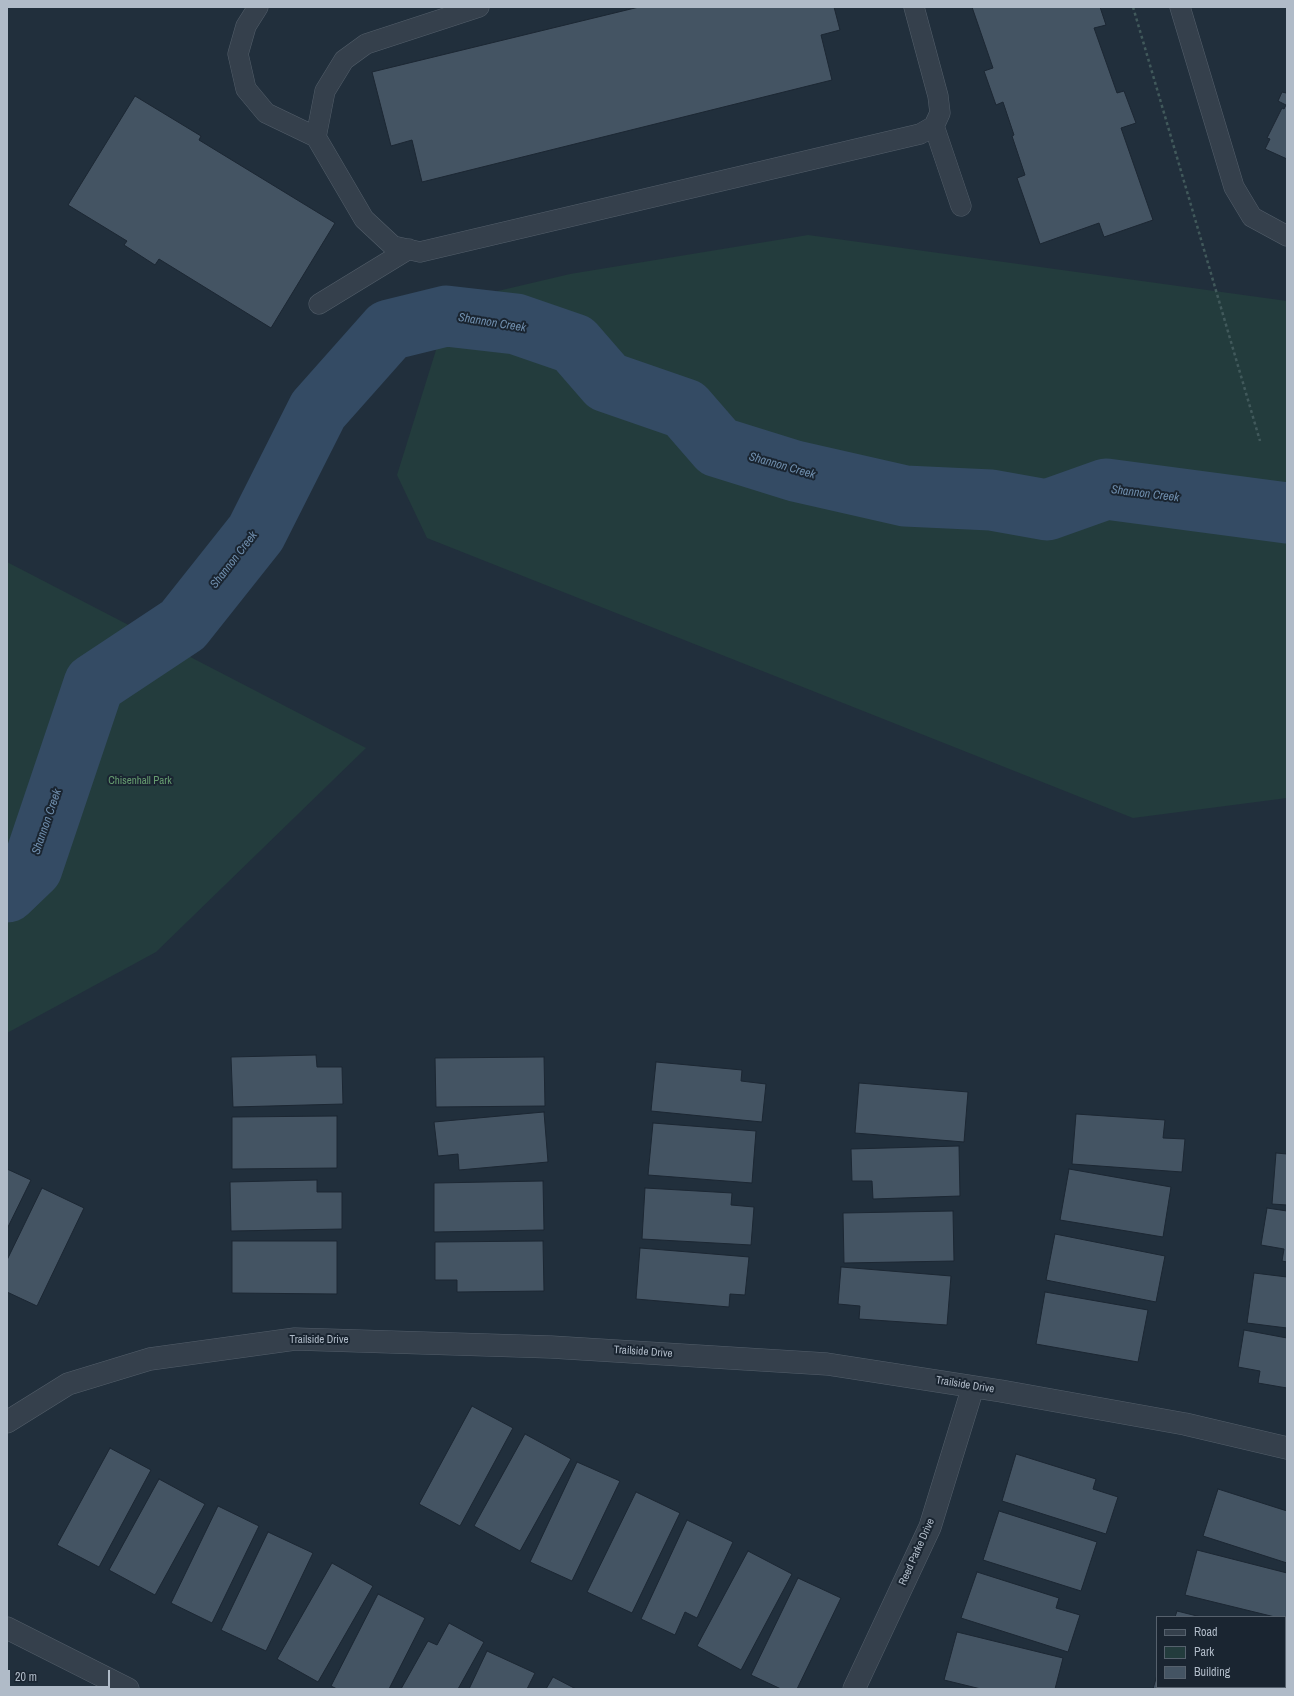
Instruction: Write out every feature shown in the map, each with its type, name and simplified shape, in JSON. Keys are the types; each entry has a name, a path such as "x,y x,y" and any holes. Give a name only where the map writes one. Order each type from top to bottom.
{"street":[{"name":"Trailside Drive","path":"7,1422 68,1384 142,1362 295,1339 551,1347 827,1364 973,1387 1185,1424 1287,1448"},
{"name":"Reed Parke Drive","path":"854,1689 930,1527 973,1387"},
{"path":"7,1628 128,1689"}],"lane":[{"path":"258,7 246,26 238,54 246,89 266,113 316,138 364,218 393,246 420,252 883,144 920,134 934,126 940,113 938,96 914,7"},
{"path":"316,138 325,91 344,60 366,44 479,7"},
{"path":"1180,7 1234,187 1252,217 1287,236"},
{"path":"934,126 961,206"},
{"path":"319,304 409,249"}],"path":[{"path":"1133,7 1260,441"}],"green space":[{"path":"808,235 1287,301 1287,798 1133,818 427,538 397,475 451,302 570,274"},
{"name":"Chisenhall Park","path":"7,562 366,748 156,952 7,1033"}],"building":[{"path":"639,7 834,7 840,30 821,35 832,80 422,182 412,140 391,146 372,72"},
{"path":"972,7 1100,7 1106,25 1094,28 1117,93 1124,91 1136,123 1121,128 1153,220 1104,237 1099,223 1040,244 1017,178 1025,175 1012,136 1014,135 1003,102 996,105 984,71 993,68"},
{"path":"1287,91 1287,159 1265,149 1270,139 1267,138 1282,108 1284,109 1286,105 1278,101 1282,92 1286,93"},
{"path":"135,96 201,136 199,140 335,223 271,328 159,259 155,265 124,245 127,241 68,205"},
{"path":"316,1055 317,1067 342,1067 343,1104 233,1107 231,1057"},
{"path":"544,1057 545,1106 436,1107 435,1058"},
{"path":"656,1062 742,1070 741,1081 766,1084 762,1122 651,1111"},
{"path":"859,1083 968,1092 964,1142 855,1133"},
{"path":"544,1112 548,1162 459,1170 458,1154 438,1156 434,1122"},
{"path":"1076,1114 1165,1120 1163,1138 1185,1139 1182,1172 1072,1164"},
{"path":"337,1116 337,1168 232,1169 232,1117"},
{"path":"653,1123 756,1131 752,1183 648,1175"},
{"path":"959,1146 960,1196 873,1199 872,1181 852,1181 851,1149"},
{"path":"1276,1153 1287,1154 1287,1205 1272,1204"},
{"path":"7,1169 31,1180 7,1229"},
{"path":"1069,1169 1171,1187 1163,1237 1060,1220"},
{"path":"317,1180 317,1192 342,1192 342,1229 231,1231 230,1182"},
{"path":"543,1181 544,1230 434,1232 434,1183"},
{"path":"42,1188 84,1208 37,1306 7,1292 7,1260"},
{"path":"645,1188 732,1193 731,1205 754,1207 751,1245 642,1239"},
{"path":"1267,1208 1287,1211 1287,1262 1282,1261 1284,1249 1261,1245"},
{"path":"953,1211 954,1261 844,1263 843,1213"},
{"path":"1055,1234 1165,1256 1156,1302 1046,1280"},
{"path":"232,1241 337,1241 337,1294 232,1293"},
{"path":"543,1241 544,1291 457,1292 457,1280 435,1280 435,1242"},
{"path":"640,1248 749,1257 745,1295 730,1294 729,1307 636,1299"},
{"path":"841,1267 951,1276 947,1325 859,1319 860,1306 838,1304"},
{"path":"1254,1273 1287,1277 1287,1328 1247,1323"},
{"path":"1045,1292 1148,1310 1138,1362 1036,1344"},
{"path":"1244,1330 1287,1338 1287,1388 1258,1383 1260,1371 1238,1367"},
{"path":"472,1406 513,1428 460,1526 419,1504"},
{"path":"525,1434 571,1459 520,1551 474,1526"},
{"path":"110,1448 151,1470 99,1567 57,1545"},
{"path":"1016,1454 1096,1479 1093,1489 1118,1497 1106,1534 1002,1501"},
{"path":"577,1462 620,1481 572,1581 530,1562"},
{"path":"159,1479 205,1504 155,1595 109,1570"},
{"path":"1218,1489 1287,1511 1287,1563 1203,1536"},
{"path":"636,1492 680,1513 632,1613 587,1592"},
{"path":"218,1506 259,1526 212,1623 171,1603"},
{"path":"999,1511 1097,1542 1081,1591 983,1560"},
{"path":"687,1520 733,1542 697,1618 685,1612 675,1635 641,1619"},
{"path":"268,1532 313,1553 266,1651 221,1630"},
{"path":"1197,1550 1287,1573 1287,1620 1286,1616 1271,1616 1185,1595"},
{"path":"748,1551 792,1574 741,1670 697,1646"},
{"path":"332,1563 373,1586 318,1682 277,1659"},
{"path":"977,1572 1059,1598 1056,1608 1080,1615 1068,1652 961,1618"},
{"path":"798,1578 841,1598 797,1689 781,1689 751,1675"},
{"path":"378,1594 425,1618 389,1689 337,1689 331,1686"},
{"path":"1177,1611 1197,1616 1175,1616"},
{"path":"449,1623 484,1642 458,1689 401,1689 428,1641 437,1645"},
{"path":"957,1632 1063,1658 1055,1689 981,1689 944,1680"},
{"path":"487,1651 535,1673 527,1689 469,1689"},
{"path":"553,1677 576,1689 546,1689"},
{"path":"1156,1678 1156,1688 1232,1689 1153,1689"}],"waterway":[{"name":"Shannon Creek","path":"7,892 32,868 94,684 183,625 256,533 318,410 389,330 446,316 516,324 574,344 607,382 685,409 718,447 795,471 905,496 991,500 1047,510 1106,489 1287,513"}]}
